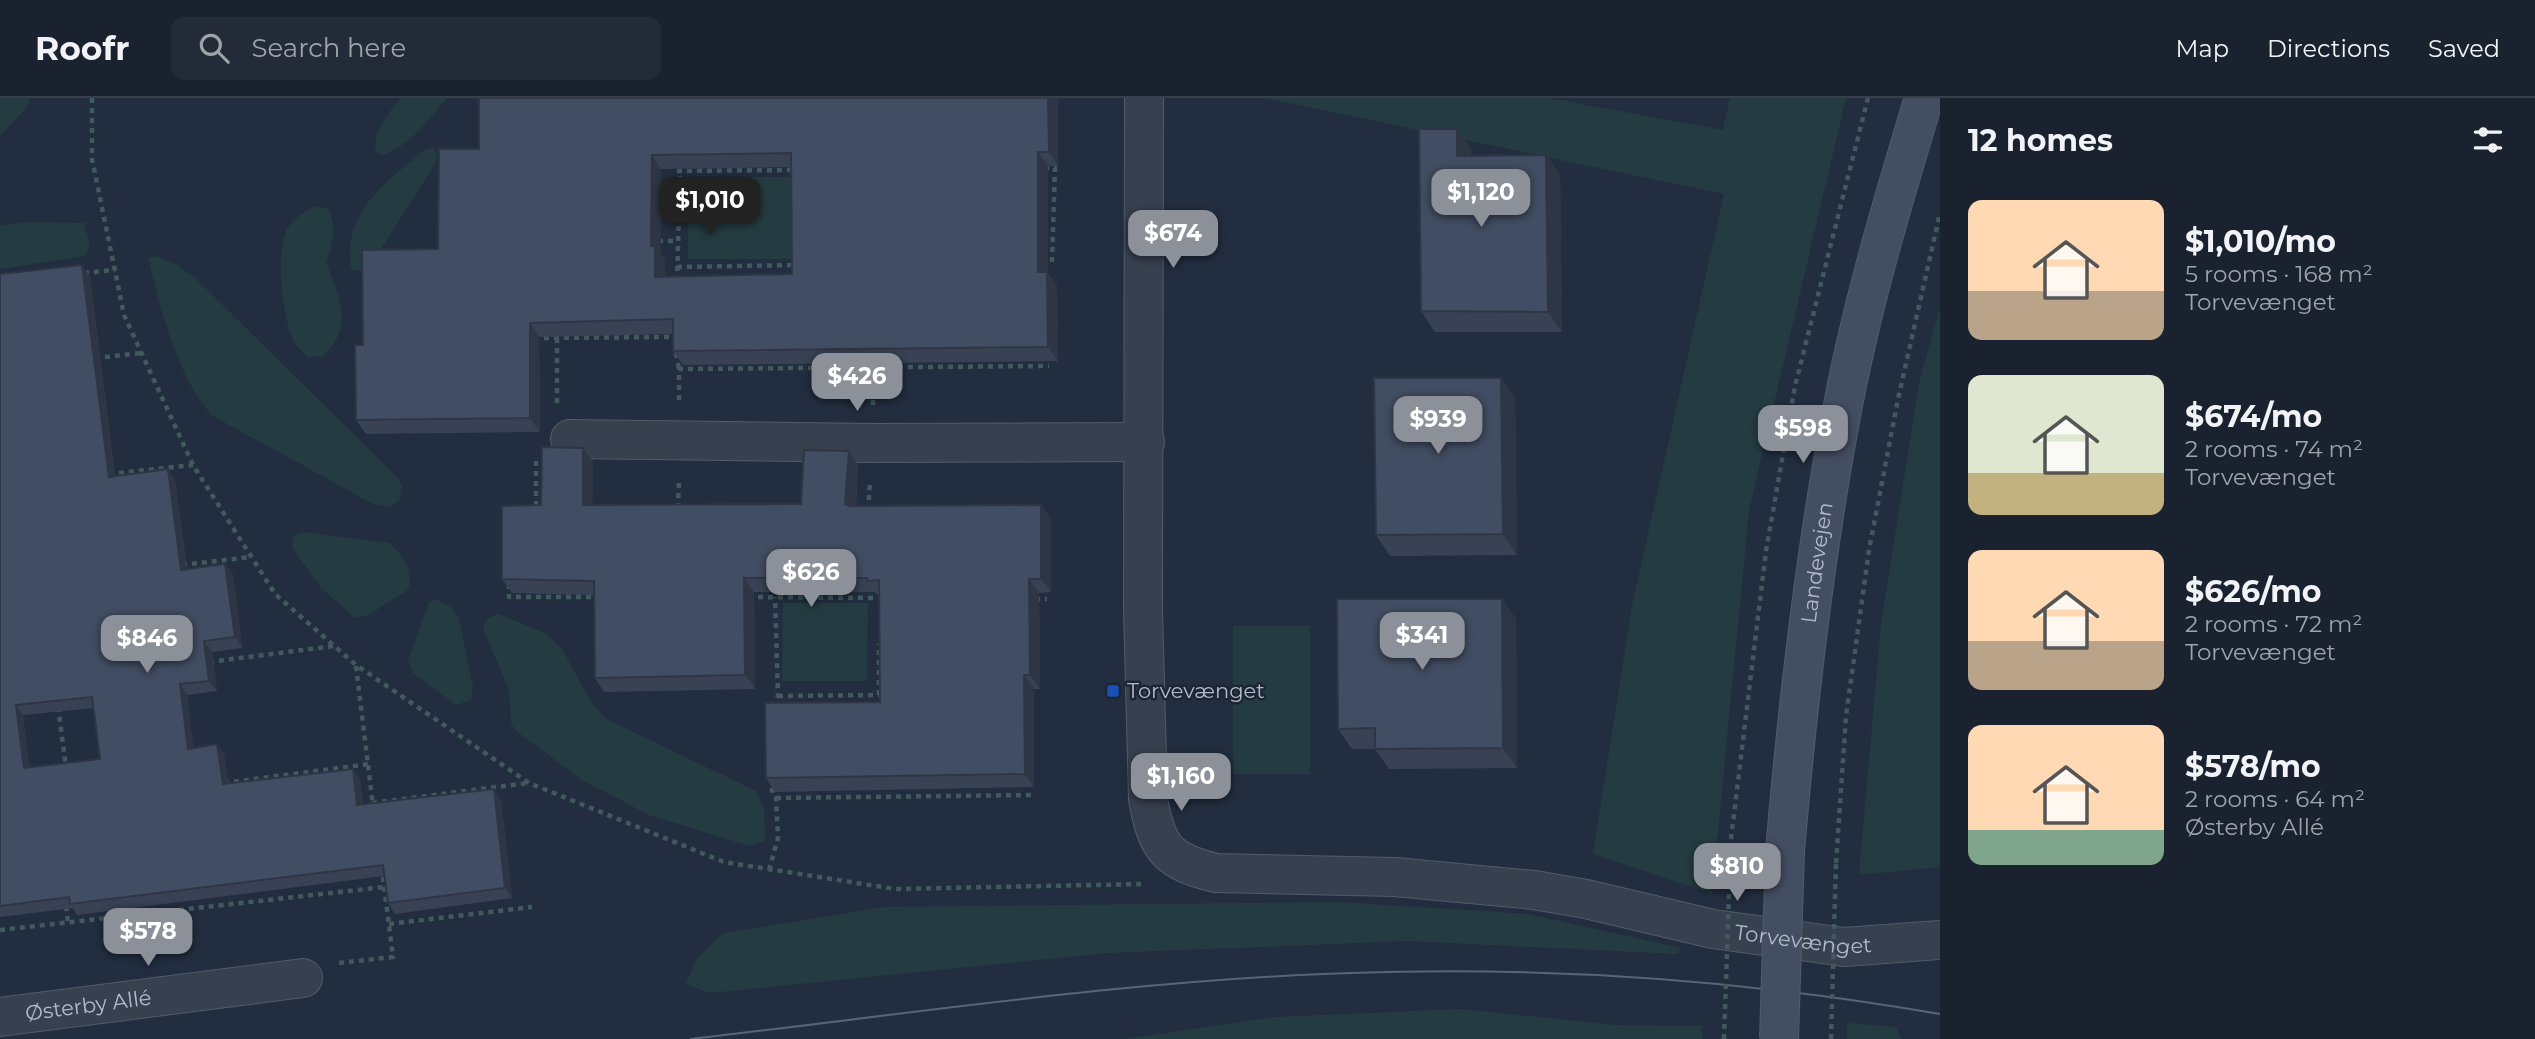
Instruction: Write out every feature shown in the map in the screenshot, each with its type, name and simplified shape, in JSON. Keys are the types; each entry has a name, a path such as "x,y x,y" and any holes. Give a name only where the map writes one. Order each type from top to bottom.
{"main road":[{"name":"Landevejen","path":"1779,1039 1785,851 1802,672 1817,556 1844,398 1880,243 1924,98"}],"street":[{"path":"1144,98 1143,608 1148,799 1154,830 1169,855"},
{"path":"563,427 680,441 1144,442"},
{"name":"Torvevænget","path":"1169,855 1191,867 1216,873 1395,877 1534,890 1586,899 1713,929 1844,947 1940,940"},
{"name":"Østerby Allé","path":"0,1017 303,978"}],"path":[{"path":"92,98 92,159 124,315 193,465 275,594 356,665 529,783 724,862 895,888 1155,884 1169,855"},
{"path":"677,161 680,178 677,290"},
{"path":"1039,262 1052,262 1055,168 1042,168"},
{"path":"677,171 800,170"},
{"path":"1831,1039 1836,863 1846,716 1869,550 1898,399 1940,213"},
{"path":"651,241 678,241"},
{"path":"677,267 798,265"},
{"path":"76,274 115,270"},
{"path":"665,509 678,509 680,441 677,326"},
{"path":"529,338 676,337"},
{"path":"557,338 563,427"},
{"path":"90,358 142,353"},
{"path":"841,355 841,368"},
{"path":"678,369 1049,366"},
{"path":"536,455 536,509"},
{"path":"96,475 193,465"},
{"path":"527,512 549,509"},
{"path":"855,510 881,510"},
{"path":"172,566 251,557"},
{"path":"509,571 509,597 607,597"},
{"path":"747,597 894,598"},
{"path":"772,711 778,695 775,597"},
{"path":"1033,599 1047,599"},
{"path":"879,640 879,695"},
{"path":"202,663 334,646"},
{"path":"356,665 374,815"},
{"path":"57,695 67,775"},
{"path":"778,695 892,695"},
{"path":"219,783 369,764"},
{"path":"769,870 778,838 772,779"},
{"path":"372,803 529,783"},
{"path":"776,798 1034,795"},
{"path":"1724,1039 1731,839"},
{"path":"303,978 326,965 393,957 381,863"},
{"path":"0,930 384,887"},
{"path":"64,896 68,922"},
{"path":"389,924 532,907"}],"green space":[{"path":"0,98 29,98 28,106 0,136"},
{"path":"401,98 447,98 411,138 383,155 376,152 379,130"},
{"path":"1265,98 1549,98 1723,130 1730,98 1846,98 1749,510 1712,894 1593,854 1632,606 1724,194"},
{"path":"433,148 438,155 435,164 374,260 361,270 351,270 353,231 369,201 381,187 424,150"},
{"path":"688,177 792,177 792,259 688,259"},
{"path":"316,206 328,209 332,222 332,242 326,262 339,299 341,323 333,345 323,356 307,357 296,345 287,320 282,285 282,250 289,226 301,214"},
{"path":"27,222 84,223 90,246 85,256 0,269 0,226"},
{"path":"155,256 176,264 194,277 398,478 402,486 399,501 388,507 373,504 213,416 190,383 172,342 148,258"},
{"path":"1940,308 1940,867 1859,875 1881,625 1919,383"},
{"path":"303,532 389,543 406,563 409,589 367,616 354,617 321,588 292,547 294,535"},
{"path":"437,599 452,608 459,618 473,687 471,700 456,705 413,673 408,661 429,602"},
{"path":"783,603 868,603 867,681 782,681"},
{"path":"498,614 547,634 562,649 591,702 606,719 756,791 764,810 765,840 750,846 649,815 582,780 515,730 511,723 509,690 483,628 488,618"},
{"path":"1233,626 1310,626 1310,774 1233,774"},
{"path":"1338,902 1528,914 1681,948 1677,954 1409,941 1107,953 710,993 686,984 697,959 723,933 885,907"},
{"path":"1461,1009 1614,1025 1702,1026 1702,1039 1124,1039 1276,1017"},
{"path":"1847,1023 1896,1027 1901,1039 1847,1039"}],"building":[{"path":"479,98 1048,98 1049,152 1038,152 1038,272 1047,272 1048,347 673,351 673,319 530,323 530,418 356,420 355,345 363,345 362,250 438,249 439,149 479,149","holes":["791,153 792,274 655,277 655,246 651,246 652,155"]},
{"path":"1419,129 1457,129 1457,156 1546,155 1548,312 1421,311"},
{"path":"82,265 109,477 168,469 181,570 225,564 235,637 204,641 209,681 180,684 188,749 217,744 223,784 353,769 357,805 494,789 505,888 388,903 383,865 70,904 69,897 0,906 0,274","holes":["92,697 100,759 24,768 16,705"]},
{"path":"1374,378 1501,378 1503,534 1376,535"},
{"path":"542,447 583,448 583,505 801,504 804,450 849,451 845,504 850,506 1041,505 1041,579 1029,579 1030,675 1024,675 1025,774 766,778 765,703 880,702 879,580 744,578 745,675 595,678 594,581 502,579 502,506 541,505"},
{"path":"1337,599 1502,599 1503,748 1375,749 1375,728 1338,729"}],"tram line":[{"path":"691,1039 1102,990 1267,977 1424,971 1572,974 1720,984 1940,1014"}],"place":[{"name":"Torvevænget","path":"1113,691"}]}
